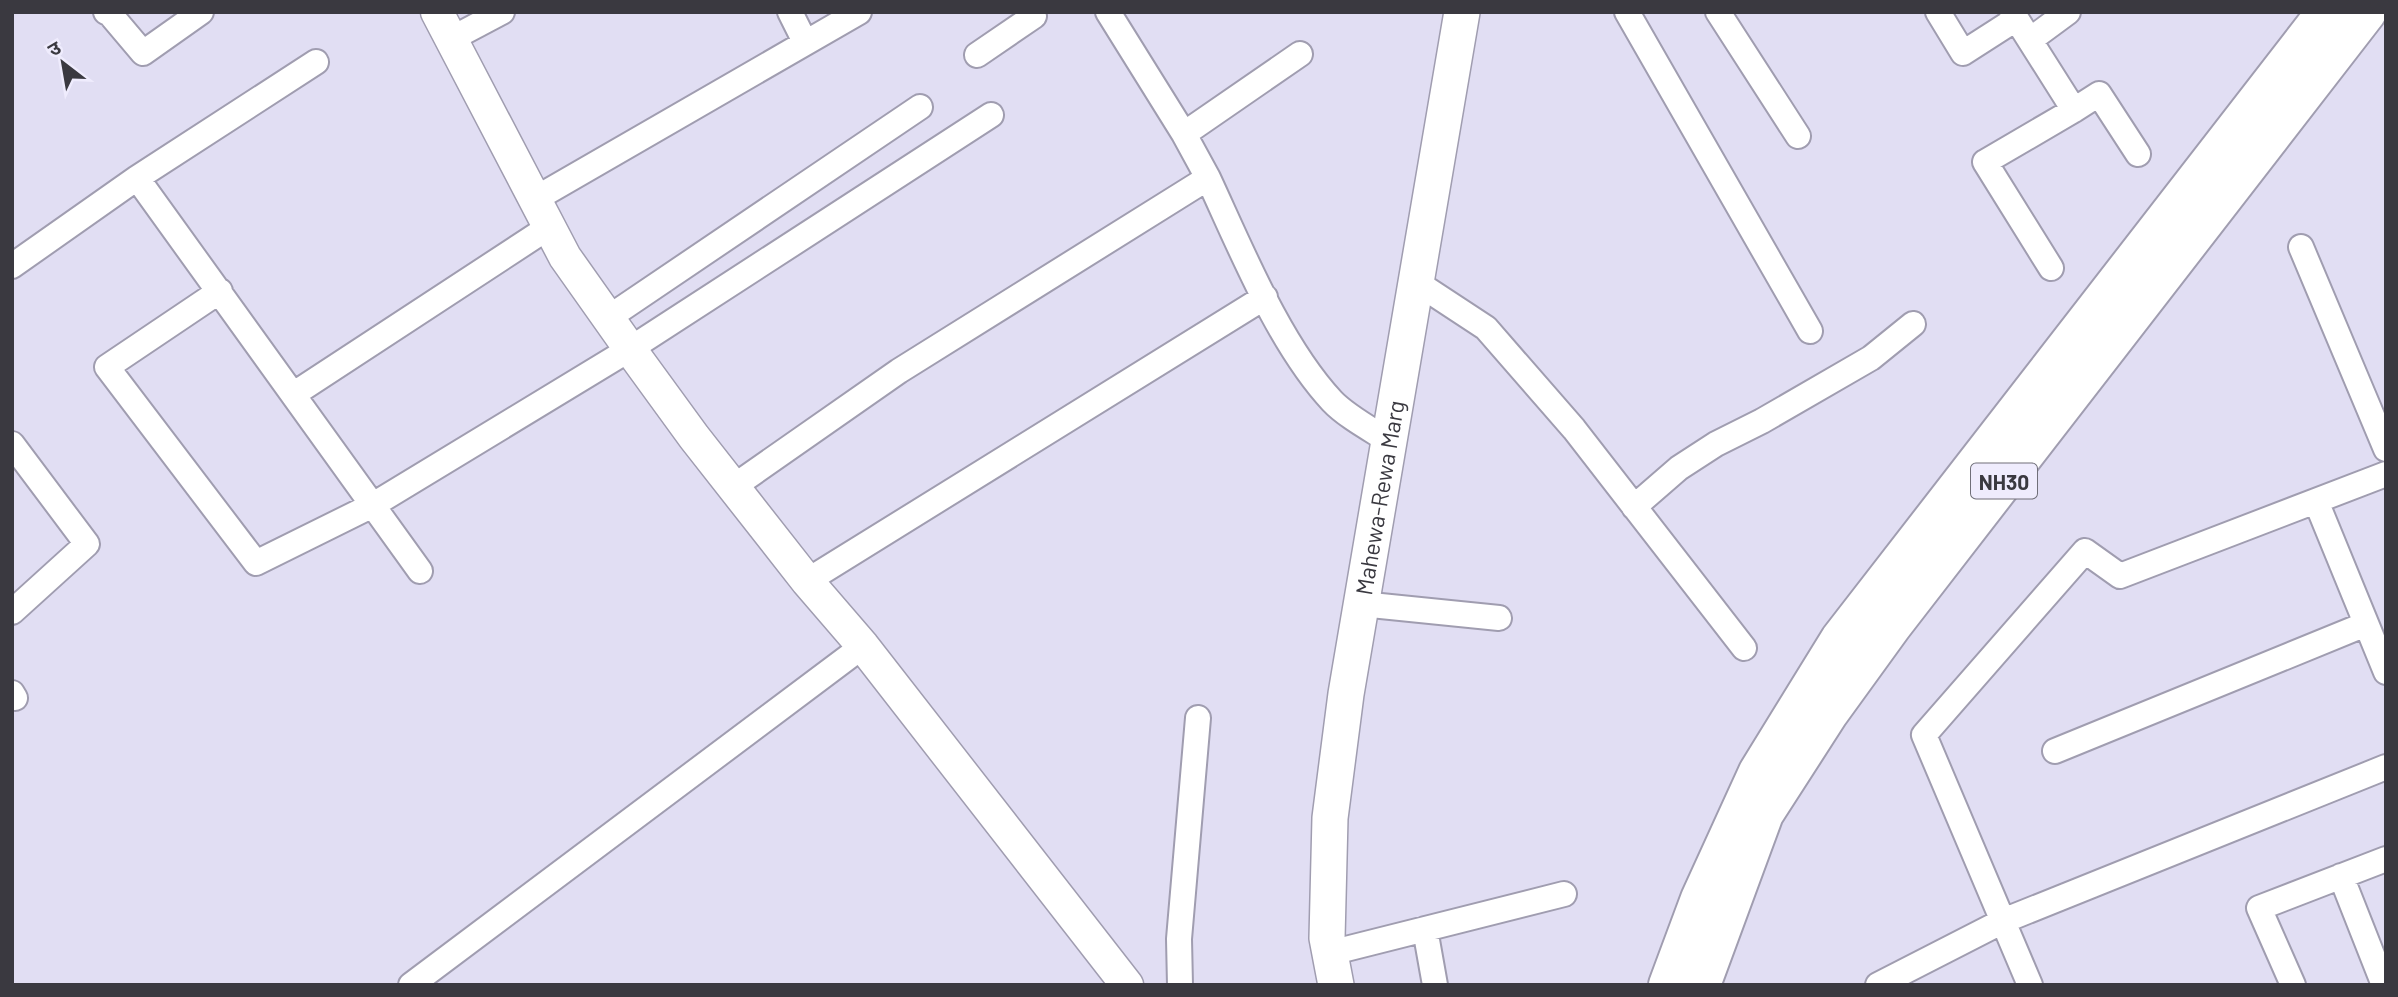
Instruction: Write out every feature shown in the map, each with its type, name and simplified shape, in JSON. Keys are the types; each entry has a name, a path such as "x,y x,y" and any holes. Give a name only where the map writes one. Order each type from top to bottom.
{"highway":[{"name":"NH30","path":"1668,985 1700,899 1758,772 1840,639 2326,12"},
{"name":"NH30","path":"1701,985 1764,814 1829,713 1892,626 2367,12"}],"main road":[{"name":"Mahewa-Rewa Marg","path":"1333,969 1327,938 1330,818 1346,694 1462,12"}],"street":[{"path":"106,12 143,53 201,12"},
{"path":"502,12 444,26 565,257 733,487 807,581 863,646 1127,985"},
{"path":"790,12 805,42"},
{"path":"534,199 859,12"},
{"path":"977,55 1034,16 1032,12"},
{"path":"1108,12 1184,134 1265,297 1300,359 1333,403 1389,441"},
{"path":"1627,12 1810,331"},
{"path":"1718,12 1798,136"},
{"path":"1938,12 1963,52 2014,15 2074,110"},
{"path":"2030,40 2068,12"},
{"path":"1184,134 1300,54"},
{"path":"12,266 137,178 316,62"},
{"path":"2051,268 1985,162 2099,94 2138,154"},
{"path":"608,318 920,107"},
{"path":"219,291 107,367 256,563 373,505 630,349 990,115"},
{"path":"137,178 420,571"},
{"path":"733,487 900,371 1208,178"},
{"path":"293,394 549,227"},
{"path":"2301,247 2386,449"},
{"path":"1416,282 1486,328 1574,429 1744,648"},
{"path":"807,581 1265,297"},
{"path":"1634,507 1679,468 1716,444 1762,421 1871,358 1913,324"},
{"path":"12,443 87,544 12,612"},
{"path":"2030,985 1924,735 2085,551 2120,576 2386,474"},
{"path":"2316,501 2386,672"},
{"path":"1361,604 1499,618"},
{"path":"2055,751 2366,624"},
{"path":"411,985 863,646"},
{"path":"1180,985 1179,939 1198,718"},
{"path":"1885,983 2003,921 2386,767"},
{"path":"2293,985 2259,908 2386,859"},
{"path":"2341,876 2384,985"},
{"path":"1333,969 1425,929 1564,894"},
{"path":"1425,929 1435,985"}]}
